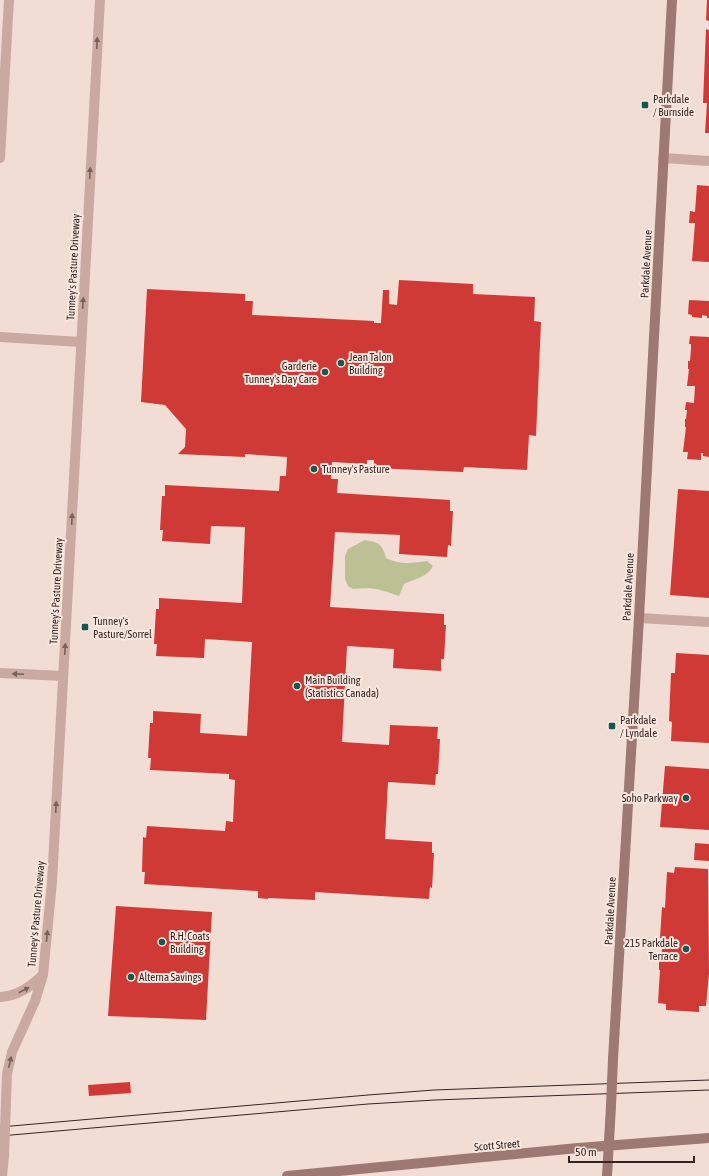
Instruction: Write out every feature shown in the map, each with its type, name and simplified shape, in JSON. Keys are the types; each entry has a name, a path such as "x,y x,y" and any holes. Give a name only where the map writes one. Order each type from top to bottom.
{"main road":[{"name":"Parkdale Avenue","path":"607,1176 672,0"},
{"name":"Scott Street","path":"287,1176 709,1138"}],"street":[{"path":"0,158 9,0"},
{"name":"Tunney's Pasture Driveway","path":"2,1176 7,1074 12,1052 35,1001 43,975 52,882 100,0"},
{"path":"664,158 709,160"},
{"path":"0,337 81,342"},
{"path":"639,618 709,622"},
{"path":"0,673 63,676"},
{"path":"0,997 22,992 43,975"}],"green space":[{"path":"365,540 380,545 386,558 396,562 406,563 427,561 433,566 428,573 404,584 399,596 376,589 353,589 348,586 345,579 345,556 348,549"}],"building":[{"path":"707,0 709,0 709,21 706,20"},
{"path":"706,29 709,30 709,133 705,133 707,103 703,103"},
{"path":"697,185 709,186 709,262 692,261 695,223 689,223 690,211 695,212"},
{"path":"399,280 473,284 473,294 535,297 534,321 541,322 536,436 529,435 527,470 464,467 463,472 374,468 374,460 367,460 367,464 332,462 331,479 338,479 337,493 450,500 450,511 453,511 451,546 448,545 447,557 399,554 400,535 335,532 330,607 444,614 444,625 446,625 444,659 441,659 441,671 393,668 394,649 347,646 342,742 389,745 390,725 438,727 437,739 440,739 438,774 436,774 435,785 388,782 385,839 432,842 432,853 434,853 432,888 430,887 429,899 315,892 315,900 268,899 258,898 258,891 144,884 145,872 142,872 143,837 146,838 147,826 225,831 226,821 233,822 235,780 229,779 229,774 150,770 151,758 148,758 150,723 153,723 153,711 201,714 200,733 247,736 252,642 205,639 204,658 156,656 157,644 154,644 156,609 159,609 159,598 242,603 245,527 211,526 210,544 162,541 163,530 160,530 162,496 165,496 165,485 279,491 280,476 286,476 287,457 245,454 245,457 178,454 185,447 186,429 165,405 141,402 147,289 245,294 245,301 253,301 252,315 374,321 374,323 381,323 383,290 389,290 389,304 397,305"},
{"path":"689,300 709,301 709,318 702,315 702,318 692,317 692,315 688,314"},
{"path":"690,336 709,337 709,457 703,456 703,453 701,453 701,460 687,459 688,452 683,452 686,427 686,402 694,403 695,386 687,386 689,369 688,361 690,361 691,349 691,344 689,344"},
{"path":"678,489 709,491 709,598 670,595"},
{"path":"676,653 709,655 709,743 671,741 672,722 669,721 671,673 675,673"},
{"name":"Soho Parkway","path":"665,766 709,769 709,830 660,827"},
{"path":"695,843 709,844 709,861 694,860"},
{"name":"215 Parkdale Terrace","path":"675,867 708,869 709,973 706,1006 699,1006 699,1012 666,1010 666,1004 658,1003 660,970 659,961 661,961 663,938 660,938 662,907 665,908 667,872 674,873"},
{"name":"R.H. Coats Building","path":"116,906 212,912 206,1020 108,1016"},
{"path":"130,1082 131,1093 89,1096 88,1085"}],"tram line":[{"path":"0,1127 434,1090 709,1080"},
{"path":"0,1136 368,1104 435,1100 709,1090"}],"place":[{"name":"Parkdale / Burnside","path":"645,105"},
{"name":"Jean Talon Building","path":"341,363"},
{"name":"Garderie Tunney's Day Care","path":"325,372"},
{"name":"Tunney's Pasture","path":"314,469"},
{"name":"Tunney's Pasture/Sorrel","path":"85,627"},
{"name":"Main Building (Statistics Canada)","path":"297,686"},
{"name":"Parkdale / Lyndale","path":"612,726"},
{"name":"Soho Parkway","path":"686,798"},
{"name":"R.H. Coats Building","path":"162,942"},
{"name":"215 Parkdale Terrace","path":"686,949"},
{"name":"Alterna Savings","path":"131,977"}]}
